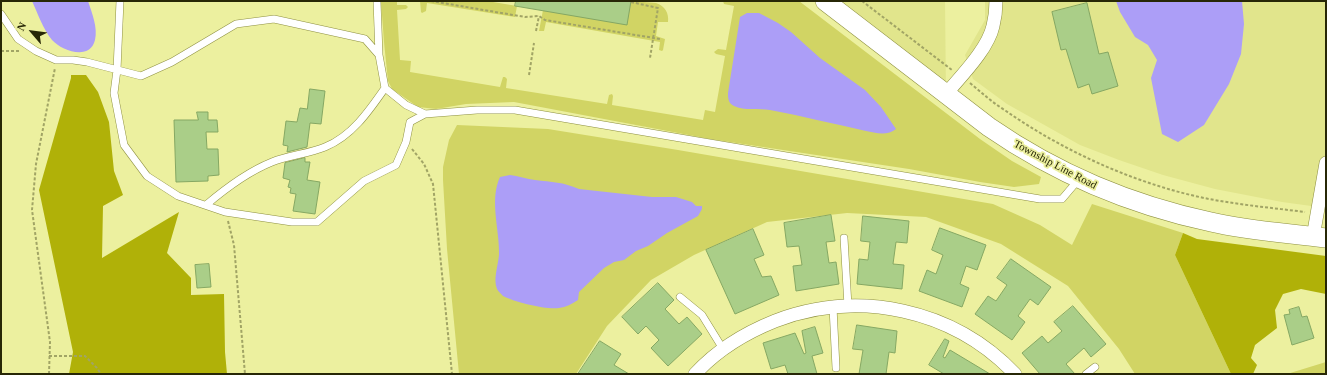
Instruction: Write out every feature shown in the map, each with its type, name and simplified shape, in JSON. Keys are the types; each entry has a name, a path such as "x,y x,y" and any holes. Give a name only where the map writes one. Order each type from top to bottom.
{"street":[{"name":"Township Line Road","path":"825,1 1006,139 1046,163 1079,179 1151,207 1212,223 1262,231 1320,237"},
{"path":"946,94 980,52 991,33 994,25 996,1"},
{"path":"1320,237 1317,214 1326,163"},
{"path":"695,374 731,342 767,325 795,314 821,308 848,306 879,307 901,310 948,326 981,344 1012,373"}],"lane":[{"path":"120,1 117,70 114,93 124,145 147,176 178,196 225,212 292,222 317,222 364,181 396,165 406,142 410,122 425,114 477,110 515,110 1040,199 1062,199 1079,179"},
{"path":"378,1 379,54 385,88 406,105 425,114"},
{"path":"1,14 18,39 36,51 56,60 87,62 141,76 172,62 236,24 274,19 365,39 379,54"},
{"path":"206,205 248,173 273,162 325,147 337,141 352,130 371,108 385,88"},
{"path":"844,238 848,306"},
{"path":"680,297 702,315 722,349"},
{"path":"833,307 836,368"},
{"path":"1086,374 1095,367"}],"path":[{"path":"431,1 526,17 539,16 545,20 660,39"},
{"path":"458,6 459,1"},
{"path":"862,1 1006,111 1040,133 1082,155 1125,174 1209,199 1317,214"},
{"path":"630,2 658,8 650,58"},
{"path":"536,31 539,16"},
{"path":"529,75 534,43"},
{"path":"49,374 50,342 41,287 32,210 36,164 56,60"},
{"path":"406,142 424,164 433,184 452,374"},
{"path":"225,212 234,245 245,374"},
{"path":"49,356 85,356 101,374"}],"shaded area":[{"path":"32,1 88,1 96,31 95,40 92,46 88,50 82,52 75,52 62,48 52,40 46,31"},
{"path":"381,1 397,1 397,5 406,5 408,7 406,9 397,10 400,60 411,61 410,72 500,87 503,77 505,77 507,79 506,88 607,104 609,95 612,94 612,105 703,120 705,110 715,112 725,56 714,52 718,49 726,50 734,6 724,4 723,1 799,1 980,139 1012,161 1041,177 1039,184 1014,187 909,169 710,139 514,102 466,104 436,109 418,107 392,89 388,81"},
{"path":"420,1 487,1 517,6 515,17 427,3 426,11 422,13"},
{"path":"631,1 656,3 666,10 668,22 658,22 656,36 665,39 662,51 659,50 660,42 546,22 544,31 539,31 543,10"},
{"path":"825,1 945,1 946,94"},
{"path":"985,1 1326,1 1326,208 1282,202 1215,189 1163,175 1080,145 1007,104 973,79 965,55 985,20"},
{"path":"1116,1 1242,1 1244,24 1241,54 1229,84 1204,125 1178,142 1162,134 1151,78 1157,60 1148,45 1135,37 1120,12"},
{"path":"747,13 759,13 791,32 820,58 865,90 881,107 896,129 889,133 873,133 782,112 766,109 738,108 732,105 729,100 728,93 740,17"},
{"path":"71,75 86,75 98,92 109,122 114,171 123,195 103,206 102,258 179,212 167,253 191,278 191,295 224,294 227,374 69,374 73,352 39,190"},
{"path":"457,125 548,129 993,204 1040,225 1072,245 1092,204 1183,233 1175,255 1231,374 1135,374 1119,349 1068,286 1001,244 926,217 847,213 767,222 694,255 651,280 607,326 576,374 459,374 447,249 443,180 443,167 449,140"},
{"path":"510,175 532,180 563,184 579,189 652,197 676,197 692,202 696,206 702,206 702,209 698,216 667,233 648,246 636,251 624,260 614,262 604,268 579,292 578,300 567,306 559,308 539,307 515,301 503,296 497,290 496,277 499,245 495,196 500,177"},
{"path":"1183,233 1197,239 1326,256 1326,294 1301,289 1283,294 1275,310 1277,328 1255,345 1251,358 1257,365 1253,374 1231,374 1175,255"},
{"path":"1326,362 1326,374 1287,374"}],"building":[{"path":"516,1 631,1 627,25 515,6"},
{"path":"1087,3 1099,54 1108,52 1118,86 1092,94 1089,84 1078,88 1066,49 1061,50 1052,12"},
{"path":"310,89 325,91 321,124 310,123 307,147 287,152 288,146 283,145 286,121 297,122 300,108 307,109"},
{"path":"197,112 208,112 208,120 217,120 218,132 206,132 207,149 218,149 219,175 208,176 208,181 176,182 174,120 198,120"},
{"path":"305,158 305,162 310,162 307,180 320,182 315,214 293,211 296,194 290,193 291,188 288,187 290,180 283,178 285,163"},
{"path":"831,215 835,241 826,242 829,263 836,262 839,284 796,291 793,266 802,265 799,246 787,247 784,223"},
{"path":"863,216 909,221 907,243 896,242 893,264 904,265 902,289 857,284 859,259 868,260 870,242 861,241"},
{"path":"940,228 986,245 977,270 966,266 960,284 969,288 962,307 919,291 927,270 936,274 943,255 932,250"},
{"path":"753,229 764,255 754,259 762,277 771,276 779,295 735,314 706,250"},
{"path":"1011,259 1051,287 1038,305 1030,299 1018,316 1025,322 1012,340 975,314 988,296 996,301 1007,285 997,278"},
{"path":"209,264 211,287 197,288 195,265"},
{"path":"658,283 674,300 665,309 679,324 687,317 702,334 668,366 651,348 659,340 646,326 638,334 622,317"},
{"path":"1073,306 1106,344 1091,357 1084,348 1066,364 1075,374 1040,374 1022,353 1042,336 1048,343 1062,331 1054,322"},
{"path":"1299,307 1302,317 1307,316 1314,338 1292,345 1284,315 1290,314 1289,310"},
{"path":"857,325 897,331 895,353 889,352 886,374 859,374 863,350 853,349"},
{"path":"815,327 823,353 812,356 817,374 788,374 785,365 771,369 763,343 795,333 804,354 806,353 802,331"},
{"path":"945,339 949,341 943,357 945,358 950,350 990,374 944,374 929,365"},
{"path":"600,341 621,354 614,365 629,374 578,374"}]}
